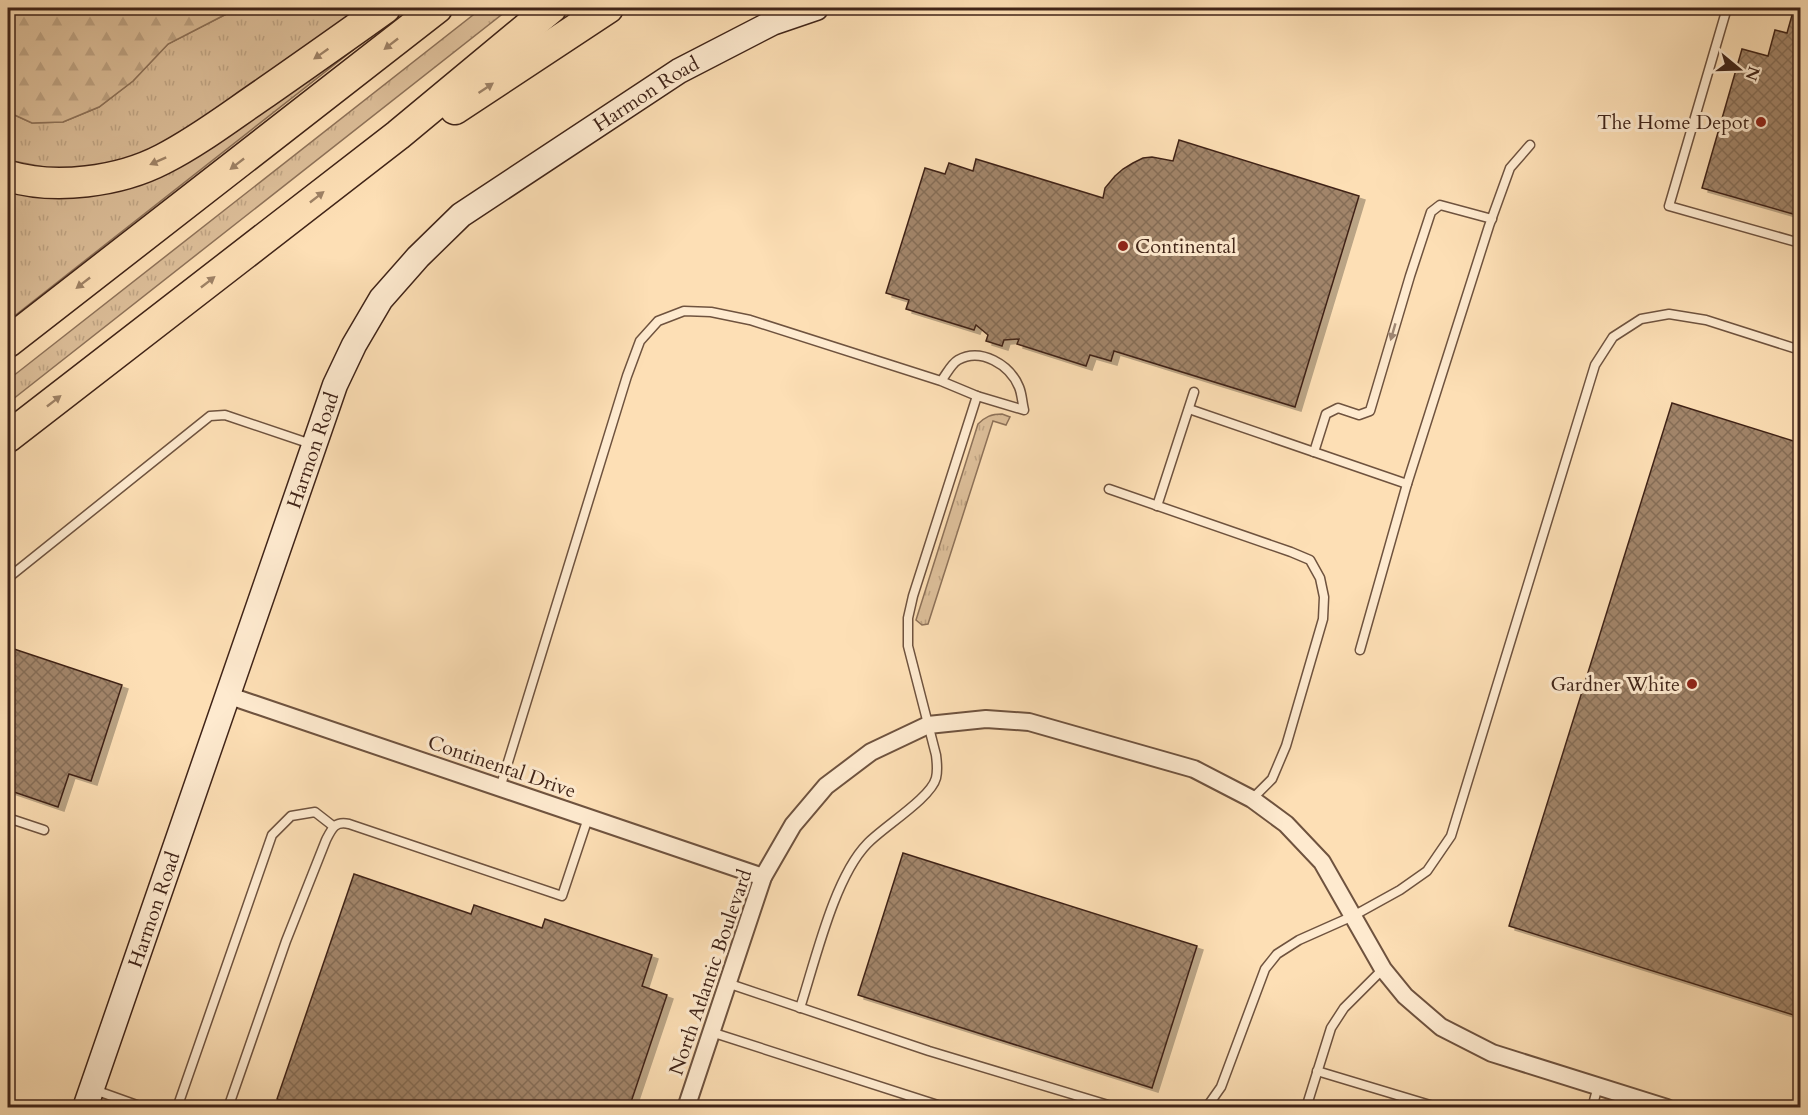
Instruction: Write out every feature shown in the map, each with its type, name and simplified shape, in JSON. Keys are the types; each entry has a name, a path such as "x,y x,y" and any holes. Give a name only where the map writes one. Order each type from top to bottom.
{"highway":[{"path":"8,176 45,182 78,183 137,170 162,160 198,139 385,8"},
{"path":"8,342 437,8"},
{"path":"8,437 398,135 551,8"},
{"path":"398,135 443,118 608,8"}],"street":[{"name":"Harmon Road","path":"88,1098 335,385 354,345 381,299 418,256 461,215 679,71 772,23 816,8"},
{"name":"Continental Drive","path":"227,695 764,877"},
{"name":"North Atlantic Boulevard","path":"686,1107 764,877 793,825 826,786 871,752 928,724 986,719 1029,722 1194,769 1252,799 1286,824 1322,862 1383,969 1405,996 1441,1027 1492,1053 1667,1107"}],"lane":[{"path":"1727,8 1669,206 1800,243"},
{"path":"1359,650 1407,484 1492,219 1510,168 1530,145"},
{"path":"1314,452 1326,414 1338,408 1359,415 1370,411 1431,212 1440,205 1492,219"},
{"path":"500,788 627,376 640,340 658,321 684,311 711,312 740,318 1024,410 1019,387 1008,369 990,358 973,355 957,360 940,381"},
{"path":"1205,1107 1221,1087 1265,969 1277,954 1299,940 1353,916 1400,890 1427,871 1451,836 1595,365 1613,337 1641,319 1669,314 1706,320 1800,350"},
{"path":"1157,506 1194,392"},
{"path":"800,1008 835,899 849,870 866,845 921,798 936,780 936,755 908,646 908,618 977,396"},
{"path":"1189,409 1407,484"},
{"path":"8,578 210,416 225,415 314,445"},
{"path":"1109,489 1310,560 1320,578 1324,597 1323,619 1286,746 1272,779 1252,799"},
{"path":"177,1107 272,835 291,816 315,812 333,826"},
{"path":"8,818 44,830"},
{"path":"228,1107 286,940 333,826 341,822 349,824 562,896 588,818"},
{"path":"1306,1107 1331,1028 1344,1008 1383,969"},
{"path":"727,983 929,1051 1118,1107"},
{"path":"711,1032 947,1107"},
{"path":"1317,1071 1424,1105 1440,1107"},
{"path":"8,1073 8,1078"},
{"path":"1592,1107 1598,1086"},
{"path":"88,1098 145,1107"}],"green space":[{"path":"8,8 238,8 168,44 133,81 99,107 63,122 32,123 8,112"},
{"path":"238,8 365,8 179,140 102,167 54,169 8,160 8,112 32,123 63,122 99,107 133,81 168,44"},
{"path":"482,8 510,8 8,403 8,380"},
{"path":"351,47 353,50 8,321 8,185 80,193"},
{"path":"1002,414 1010,417 1006,425 993,421 928,624 922,625 916,620 978,424 988,416"}],"building":[{"name":"The Home Depot","path":"1794,8 1800,8 1800,216 1702,188 1742,49 1768,56 1775,30 1787,33"},
{"name":"Continental","path":"1179,140 1359,196 1295,407 1114,351 1111,361 1090,355 1086,366 1017,344 1019,339 1004,340 1002,346 986,341 988,335 976,325 974,330 906,309 909,300 886,293 925,168 945,174 949,163 973,171 976,159 1103,198 1105,188 1115,176 1133,163 1152,157 1173,161"},
{"name":"Gardner White","path":"1672,403 1800,443 1800,1017 1509,926"},
{"path":"8,647 122,685 91,781 69,774 58,807 8,790"},
{"path":"903,853 1197,946 1152,1088 858,995"},
{"path":"354,874 471,914 474,905 542,928 545,919 652,955 642,986 667,995 629,1108 302,1108 277,1099"}],"place":[{"name":"The Home Depot","path":"1761,122"},
{"name":"Continental","path":"1123,246"},
{"name":"Gardner White","path":"1692,684"}]}
